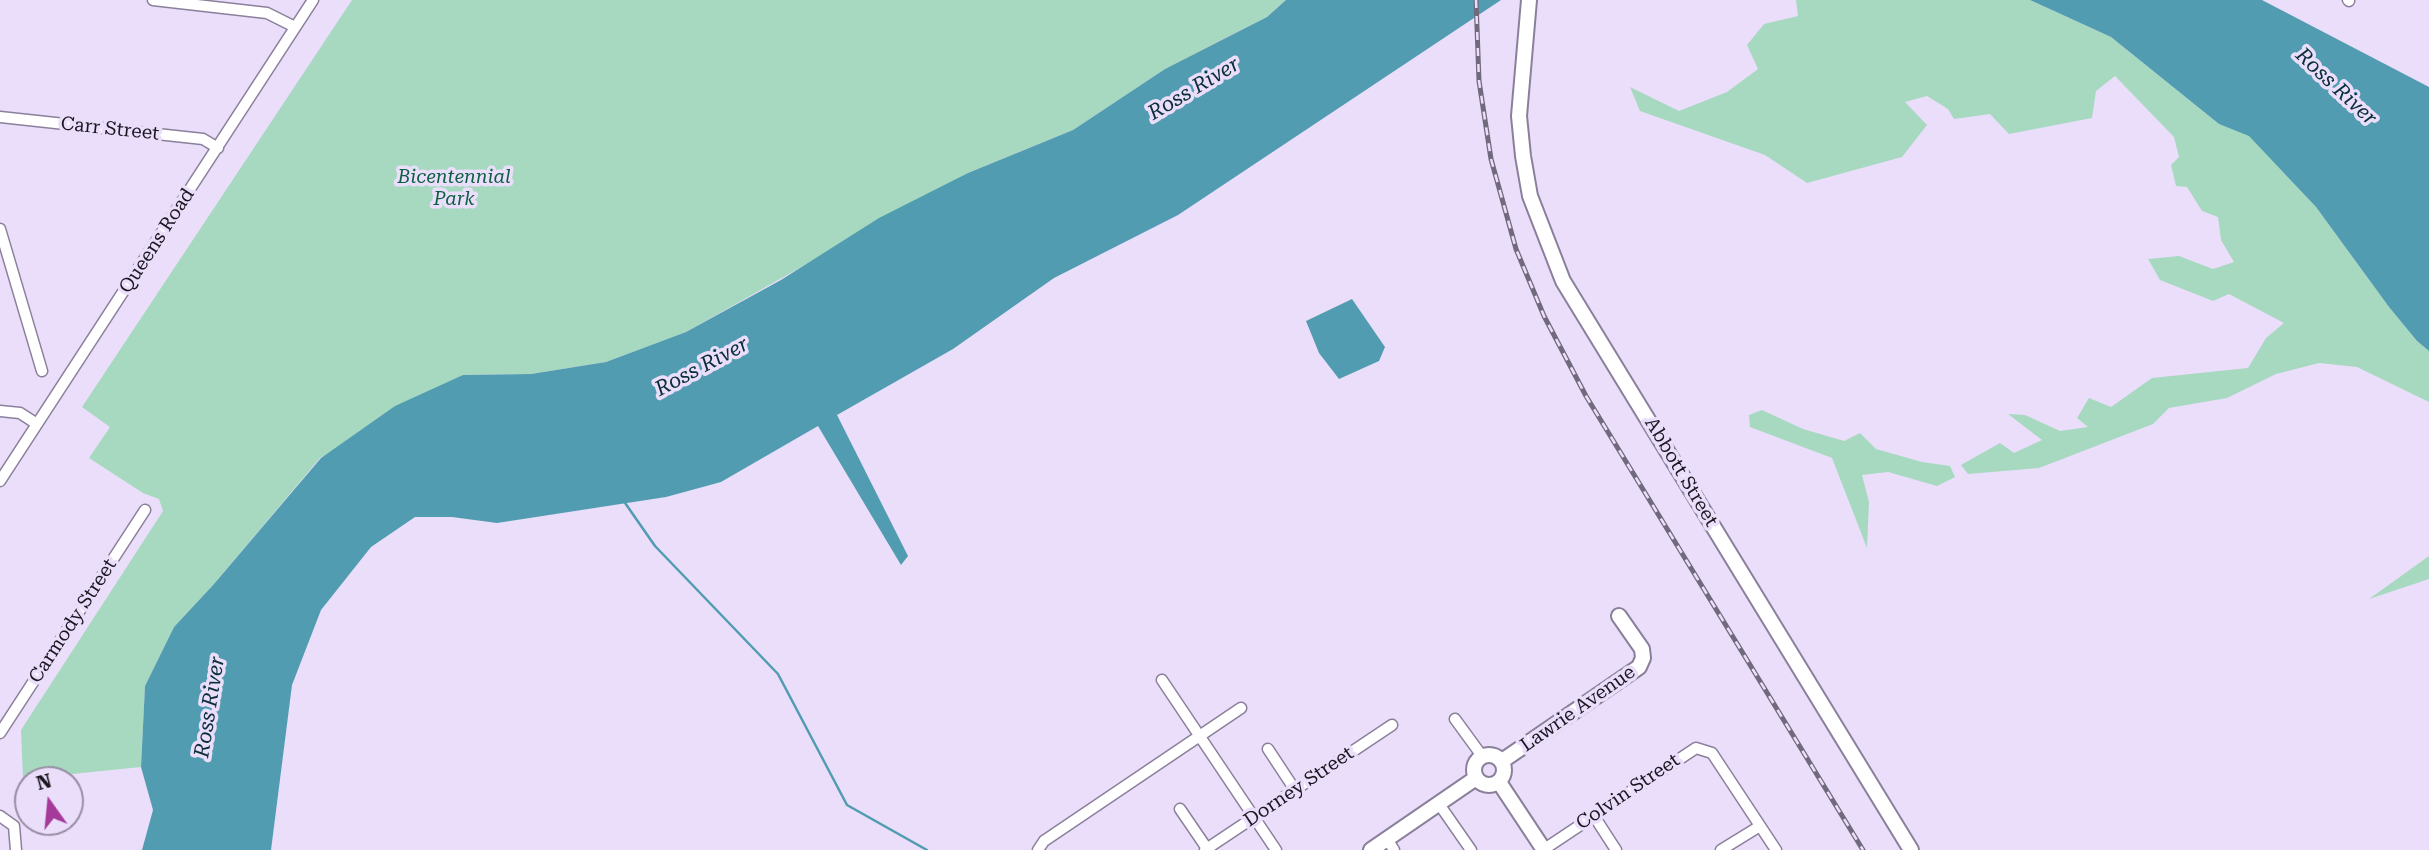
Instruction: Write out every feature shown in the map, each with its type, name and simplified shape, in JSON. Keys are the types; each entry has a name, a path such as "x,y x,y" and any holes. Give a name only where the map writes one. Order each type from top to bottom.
{"main road":[{"name":"Abbott Street","path":"1530,0 1519,116 1523,156 1530,196 1563,281 1911,850"},
{"name":"Lawrie Avenue","path":"1502,761 1639,667 1643,658 1642,649 1619,616"},
{"path":"1492,754 1502,761 1504,774 1499,782 1484,784 1476,778 1475,763 1482,756 1492,754"},
{"path":"1371,850 1390,845 1439,804 1476,778"},
{"path":"1499,782 1544,850"}],"street":[{"path":"153,0 267,13 295,27"},
{"name":"Queens Road","path":"0,481 313,0"},
{"name":"Carr Street","path":"0,117 203,139 218,148"},
{"path":"0,229 42,371"},
{"path":"0,411 20,413 37,424"},
{"name":"Carmody Street","path":"0,733 145,510"},
{"path":"1162,680 1276,850"},
{"path":"1038,850 1044,841 1241,708"},
{"path":"1455,719 1482,756"},
{"name":"Dorney Street","path":"1207,850 1392,725"},
{"name":"Colvin Street","path":"1544,850 1690,750 1702,748 1712,753 1760,826"},
{"path":"1268,749 1296,790"},
{"path":"1439,804 1468,847 1456,850"},
{"path":"1181,809 1207,850"},
{"path":"0,816 14,826 16,850"},
{"path":"1594,816 1616,850"},
{"path":"1721,850 1760,826 1776,850"}],"green space":[{"name":"Bicentennial Park","path":"352,0 1286,0 1267,17 1165,69 1073,130 968,173 686,332 606,362 531,374 463,375 320,458 214,584 174,627 145,686 141,767 84,773 84,766 22,766 21,730 163,511 159,499 143,493 89,458 110,427 82,407"},
{"path":"1796,0 2030,0 2111,37 2219,124 2249,135 2316,207 2389,307 2417,341 2429,351 2429,402 2357,367 2319,363 2276,374 2227,398 2169,408 2153,424 2039,468 1968,474 1961,465 2000,443 2014,453 2042,440 2008,414 2025,415 2060,431 2088,427 2077,418 2089,398 2111,407 2152,378 2248,368 2266,338 2284,323 2229,294 2213,301 2160,280 2148,259 2179,256 2213,269 2234,262 2221,240 2218,217 2202,211 2187,187 2176,186 2171,165 2179,157 2174,137 2115,76 2096,91 2092,118 2009,134 1990,114 1954,119 1948,109 1927,96 1905,102 1927,125 1902,157 1807,183 1765,155 1640,111 1630,87 1679,111 1727,92 1758,69 1747,45 1764,24 1798,16"},
{"path":"1762,410 1803,429 1844,441 1860,433 1876,449 1922,462 1950,466 1955,477 1937,486 1888,472 1862,475 1869,502 1867,548 1832,458 1750,427 1749,415"},
{"path":"2429,556 2429,579 2369,599"}],"water":[{"name":"Ross River","path":"1286,0 1501,0 1178,215 1054,278 953,349 837,415 908,556 901,565 818,426 721,482 666,497 497,523 452,517 415,517 371,547 321,610 292,685 271,850 142,850 153,810 141,767 145,686 174,627 321,458 395,406 463,375 531,374 606,362 686,332 781,280 879,218 968,173 1073,130 1165,69 1267,17"},
{"name":"Ross River","path":"2030,0 2262,0 2429,87 2429,351 2417,341 2389,307 2316,207 2249,136 2219,124 2111,37"},
{"path":"1352,299 1385,347 1379,361 1339,379 1319,353 1306,321"}],"waterway":[{"path":"623,500 655,546 778,674 847,805 927,850"}],"railway":[{"path":"1476,0 1479,81 1491,159 1516,249 1544,316 1586,396 1863,850"}]}
